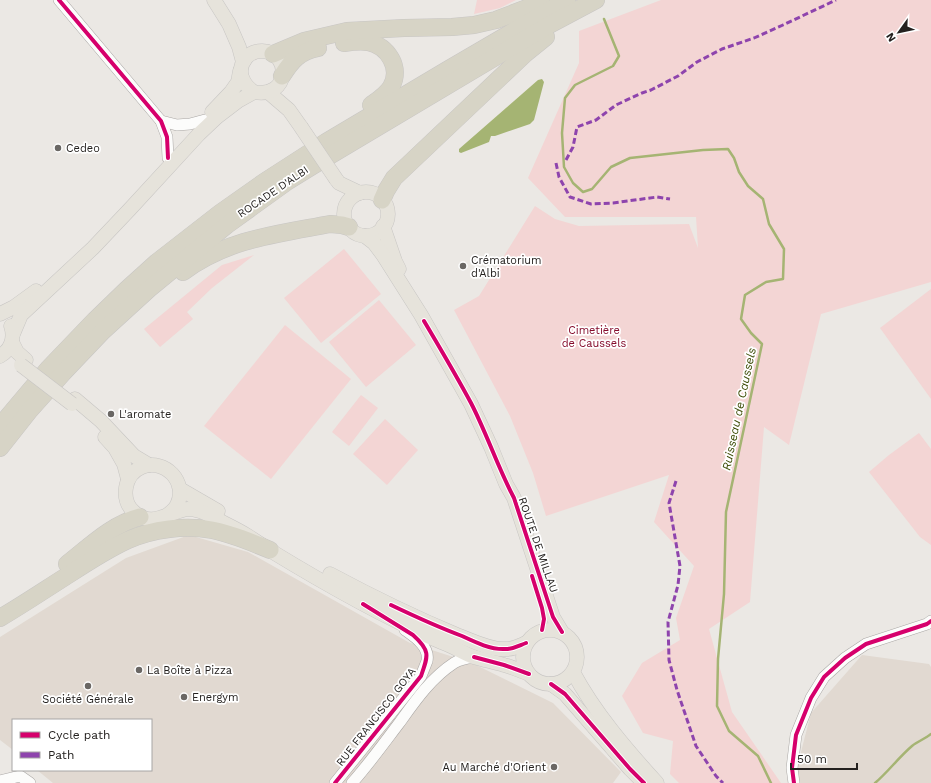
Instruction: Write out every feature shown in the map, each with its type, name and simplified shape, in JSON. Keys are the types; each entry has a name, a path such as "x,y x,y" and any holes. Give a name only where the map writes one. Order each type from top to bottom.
{"highway":[{"path":"266,52 346,31 474,25 496,20 527,8 541,0"},
{"name":"ROCADE D'ALBI","path":"0,426 48,368 110,305 157,262 220,213 326,142 566,0"},
{"name":"ROCADE D'ALBI","path":"0,448 30,410 103,331 149,288 227,225 288,181 399,113 549,25 596,0"},
{"path":"382,200 394,178 525,54 542,39 581,16 594,7 600,0"},
{"path":"282,78 290,63 309,50 337,44 368,42 380,46 388,54 394,65 395,76 392,86 385,95 335,130 326,142"},
{"path":"103,331 121,324 192,265 228,247 251,239 330,224 348,227"},
{"path":"0,615 29,595 115,527 140,517"},
{"path":"0,618 113,547 129,540 168,529 190,528 211,530 245,540 270,550"}],"main road":[{"path":"214,0 229,24 239,47 242,67 242,81 254,92 268,92 274,89 278,86 282,78 283,71 280,61 246,40 229,24"},
{"path":"24,363 17,352 12,328 9,322 0,315 36,291 115,216 231,92 238,82 242,67 247,57 252,53 266,52"},
{"path":"282,78 289,110"},
{"path":"0,356 7,351 21,315 98,242 199,134 238,101 254,92"},
{"path":"268,92 289,110 301,127 337,181 346,205"},
{"path":"337,181 360,193"},
{"path":"366,192 378,196 382,200 387,213 387,220 384,226 375,233 365,236 348,227 344,215 346,205 351,198 360,193 366,192"},
{"name":"ROUTE DE MILLAU","path":"384,226 395,261 421,315"},
{"name":"ROUTE DE MILLAU","path":"365,236 374,243 383,255 421,315 471,404 506,484 514,498 553,617 562,632"},
{"path":"0,356 24,363 101,421 134,456 149,465 167,469 173,474 180,489 179,497 177,505 164,517"},
{"path":"73,401 115,448 124,464 128,480"},
{"path":"149,465 140,468 133,473 126,486 126,499 129,506 140,517 156,520 181,510 190,509 203,512 248,536 363,604 474,657 504,665 529,674"},
{"name":"ROUTE DE MILLAU","path":"506,484 508,501 542,608 544,619 542,630"},
{"path":"180,489 325,572 359,590 436,626 493,648 513,648 526,643"},
{"path":"548,629 562,632 574,642 577,650 575,667 566,679 559,683 543,683 535,680 525,667 523,659 523,650 526,643 530,637 542,630 548,629"},
{"path":"575,667 622,734 636,759 657,783"},
{"path":"551,684 565,694 630,770 644,783"}],"street":[{"path":"59,0 161,122 167,137 168,158"},
{"path":"161,122 177,125 190,124 204,120"},
{"name":"RUE FRANCISCO GOYA","path":"335,783 421,676 427,659 426,651 413,635 363,604"},
{"path":"794,783 792,768 796,734 811,698 824,677 845,658 866,644 927,624 931,621"},
{"name":"RUE FRANCISCO GOYA","path":"352,783 422,692 434,679 460,660 474,657"},
{"path":"0,781 20,776 30,783"}],"shaded area":[{"path":"542,79 544,82 534,120 530,124 491,136 489,142 461,153 459,152 459,149 538,80"},
{"path":"189,535 248,552 410,643 472,663 553,703 621,772 613,783 53,783 38,771 152,771 152,719 12,719 12,749 0,740 0,637 126,558"},
{"path":"862,655 929,664 931,667 931,783 793,783 811,713"}],"green space":[{"path":"477,0 516,0 500,8 474,14"},
{"name":"Cimetière de Caussels","path":"661,0 931,0 931,282 821,314 789,445 764,427 750,602 709,629 732,712 781,783 679,783 670,774 673,741 643,733 622,696 642,663 680,640 676,618 694,566 654,522 669,475 546,516 533,473 510,416 454,310 479,296 535,206 555,219 579,226 689,224 698,248 696,217 565,217 528,178 579,63 579,31"},
{"path":"344,249 381,294 321,343 284,298"},
{"path":"254,255 212,288 187,312 193,319 160,347 144,329 222,265"},
{"path":"931,289 931,399 880,328"},
{"path":"379,300 416,345 366,387 329,342"},
{"path":"285,325 351,379 271,479 204,426"},
{"path":"361,395 378,408 349,446 332,432"},
{"path":"385,419 418,450 387,485 353,454"},
{"path":"919,433 931,449 931,545 920,537 869,472"}],"waterway":[{"name":"Ruisseau de Caussels","path":"604,19 619,56 613,66 575,85 565,98 562,133 564,167 573,183 583,192 592,189 611,167 630,158 703,150 728,149 734,158 739,172 748,186 763,199 769,224 784,249 783,279 766,282 745,295 741,319 751,333 762,344 726,512 724,594 718,659 717,706 729,731 758,756 771,783"},
{"path":"875,783 912,746 931,734"}],"marked path":[{"path":"566,160 573,147 577,127 596,120 616,105 651,90 678,76 697,62 722,49 754,38 836,0"},
{"path":"556,163 559,177 570,197 591,204 613,203 657,197 670,199"},
{"path":"676,481 669,503 680,566 678,585 668,622 669,660 677,690 696,746 716,776 723,783"}],"cycle path":[{"path":"59,0 161,121 167,137 168,158"},
{"path":"424,321 471,403 514,498 553,617 562,632"},
{"path":"532,576 542,608 544,619 542,630"},
{"path":"335,783 421,676 426,658 423,645 413,635 363,604"},
{"path":"391,605 487,646 498,649 509,649 526,643"},
{"path":"794,783 792,768 796,735 811,698 824,677 845,658 866,644 927,624 931,621"},
{"path":"474,657 504,665 529,674"},
{"path":"551,684 565,694 644,783"}],"place":[{"name":"Cedeo","path":"58,148"},
{"name":"Crématorium d'Albi","path":"463,266"},
{"name":"L'aromate","path":"111,414"},
{"name":"La Boîte à Pizza","path":"139,670"},
{"name":"Société Générale","path":"88,686"},
{"name":"Energym","path":"184,697"},
{"name":"Au Marché d'Orient","path":"554,767"}]}
